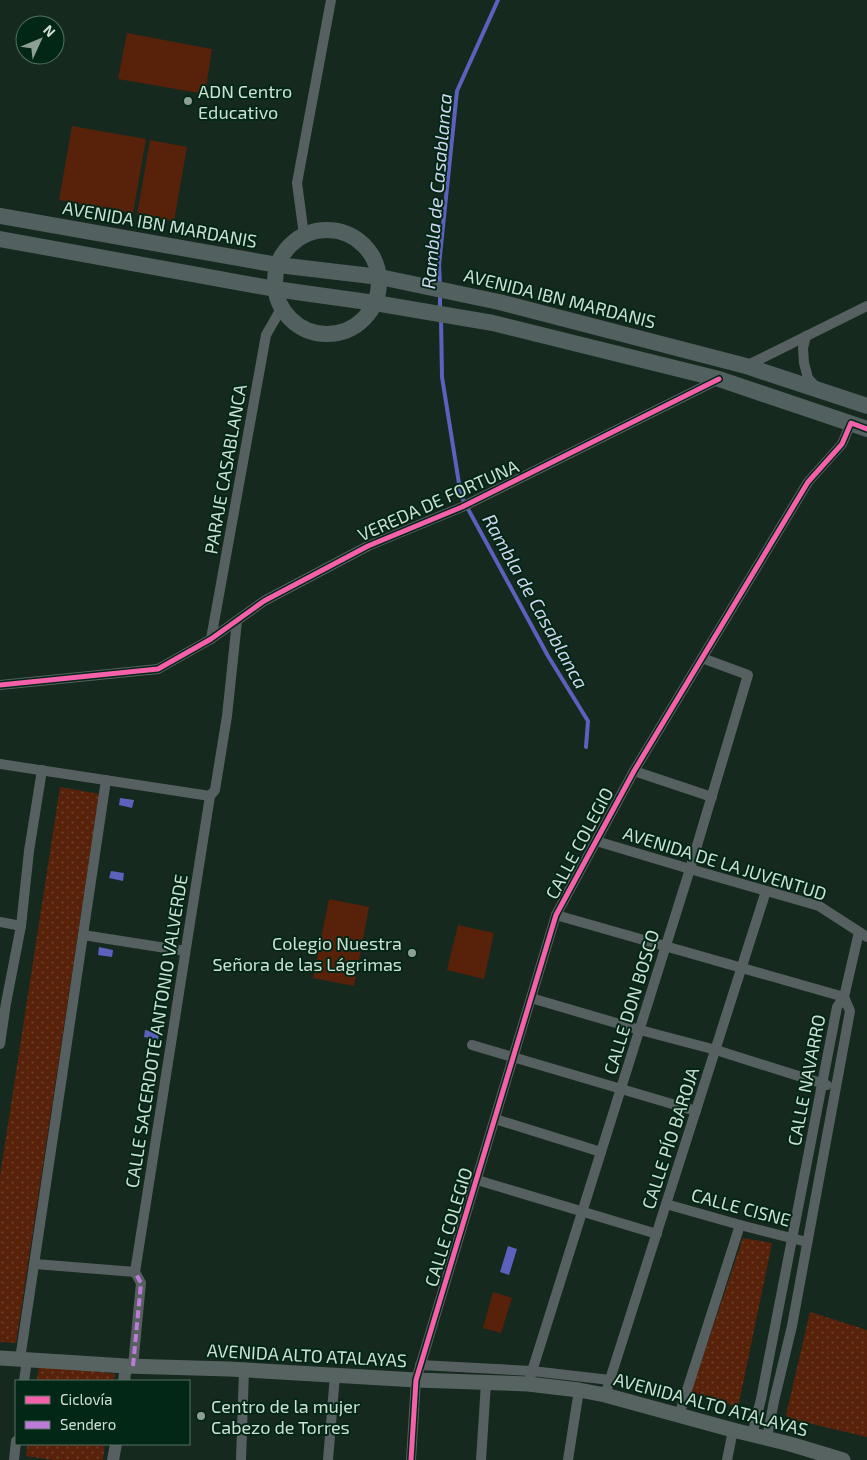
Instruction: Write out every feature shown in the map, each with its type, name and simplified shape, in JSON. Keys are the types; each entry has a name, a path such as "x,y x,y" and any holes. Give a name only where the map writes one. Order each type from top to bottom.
{"main road":[{"name":"AVENIDA IBN MARDANIS","path":"0,216 278,265 380,277 498,302 746,366 867,406"},
{"path":"324,230 344,232 361,242 374,258 380,277 376,303 365,319 349,330 330,334 311,332 294,322 282,307 275,289 275,276 278,265 288,247 304,235 324,230"},
{"path":"0,239 275,289 376,303 492,323 719,379 867,429"},
{"name":"AVENIDA ALTO ATALAYAS","path":"0,1358 335,1375 418,1372 486,1382 530,1378 605,1395 843,1460"}],"street":[{"path":"304,235 297,183 331,0"},
{"path":"746,366 867,306"},
{"name":"PARAJE CASABLANCA","path":"211,639 266,335 282,307"},
{"path":"806,336 803,348 808,378 818,390"},
{"name":"VEREDA DE FORTUNA","path":"0,685 158,669 211,639 264,601 368,546 462,507 719,379"},
{"name":"CALLE COLEGIO","path":"411,1460 418,1372 556,915 634,771 808,482 842,444 851,423"},
{"name":"CALLE SACERDOTE ANTONIO VALVERDE","path":"130,1366 141,1283 136,1272 210,796 215,790 227,716 237,620"},
{"name":"CALLE DON BOSCO","path":"530,1378 690,869 748,675 702,658"},
{"path":"0,764 210,796"},
{"path":"0,1044 3,1003 22,926 29,852 42,770"},
{"path":"634,771 712,797"},
{"path":"24,1380 23,1360 35,1264 106,780"},
{"name":"AVENIDA DE LA JUVENTUD","path":"596,841 819,906 863,934"},
{"name":"CALLE PÍO BAROJA","path":"605,1395 766,891"},
{"path":"556,915 844,997 863,934"},
{"path":"0,922 22,926"},
{"path":"84,935 185,951"},
{"name":"CALLE NAVARRO","path":"752,1435 761,1399 836,1007 844,997 850,1011 792,1326 767,1438"},
{"path":"531,998 716,1050 836,1087"},
{"path":"472,1045 696,1111"},
{"path":"495,1119 602,1152"},
{"path":"477,1180 657,1234"},
{"name":"CALLE CISNE","path":"666,1204 808,1242"},
{"path":"679,1415 740,1225"},
{"path":"35,1264 136,1272"},
{"path":"124,1380 130,1366"},
{"path":"241,1460 244,1370"},
{"path":"418,1372 610,1380"},
{"path":"328,1460 335,1375"},
{"path":"481,1460 486,1382"},
{"path":"568,1460 579,1390"},
{"path":"727,1460 733,1430"},
{"path":"14,1460 16,1445"},
{"path":"113,1460 116,1445"}],"shaded area":[{"path":"127,33 212,49 205,94 118,79"},
{"path":"72,126 146,139 133,213 59,200"},
{"path":"150,140 187,147 174,221 137,215"},
{"path":"60,787 99,794 16,1343 0,1342 0,1176"},
{"path":"120,798 134,800 132,808 119,805"},
{"path":"111,871 124,873 123,881 109,878"},
{"path":"329,899 369,907 354,986 313,978"},
{"path":"458,925 494,933 484,979 447,970"},
{"path":"99,947 113,950 112,957 98,955"},
{"path":"145,1030 159,1033 158,1040 144,1037"},
{"path":"743,1238 772,1243 739,1403 734,1406 691,1392"},
{"path":"508,1246 517,1249 509,1275 500,1272"},
{"path":"493,1292 512,1298 501,1333 483,1328"},
{"path":"810,1312 867,1330 867,1437 791,1419 786,1415"},
{"path":"39,1364 115,1374 114,1380 37,1380"},
{"path":"28,1445 105,1445 103,1460 53,1460 26,1456"}],"waterway":[{"name":"Rambla de Casablanca","path":"440,286 439,265 457,91 498,0"},
{"name":"Rambla de Casablanca","path":"440,295 440,311"},
{"name":"Rambla de Casablanca","path":"441,318 442,377 461,496 548,656 588,721 586,747"}],"marked path":[{"path":"133,1366 141,1283 135,1272"}],"cycle path":[{"path":"0,685 158,669 211,639 264,601 368,546 462,507 719,379"},
{"path":"411,1460 416,1380 556,915 634,771 808,482 842,444 851,423 867,429"}],"place":[{"name":"ADN Centro Educativo","path":"188,101"},
{"name":"Colegio Nuestra Señora de las Lágrimas","path":"412,953"},
{"name":"Centro de la mujer Cabezo de Torres","path":"201,1416"}]}
